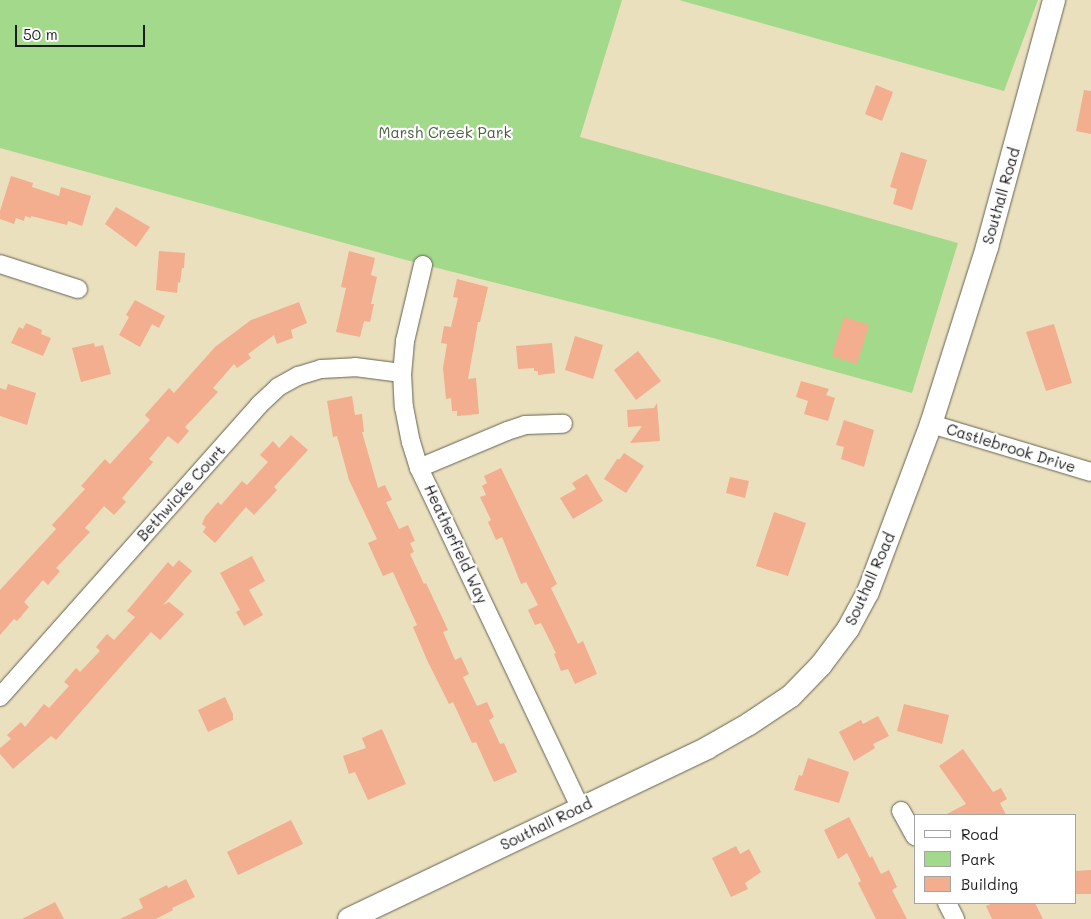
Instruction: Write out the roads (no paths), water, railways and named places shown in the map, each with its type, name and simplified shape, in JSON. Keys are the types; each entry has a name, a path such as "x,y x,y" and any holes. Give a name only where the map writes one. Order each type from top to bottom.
{"street":[{"name":"Southall Road","path":"349,919 707,748 749,724 791,696 821,665 848,629 868,592 931,424 987,247 1054,0"},
{"path":"0,264 78,288"},
{"name":"Heatherfield Way","path":"423,265 405,341 402,373 404,408 419,468 580,808"},
{"name":"Bethwicke Court","path":"0,697 259,405 278,387 298,376 321,369 355,367 402,373"},
{"path":"419,468 506,431 525,426 563,424"},
{"name":"Castlebrook Drive","path":"931,424 1091,472"},
{"path":"901,811 914,834"},
{"path":"948,904 955,919"}],"park label":[{"name":"Marsh Creek Park","path":"445,133"}]}
